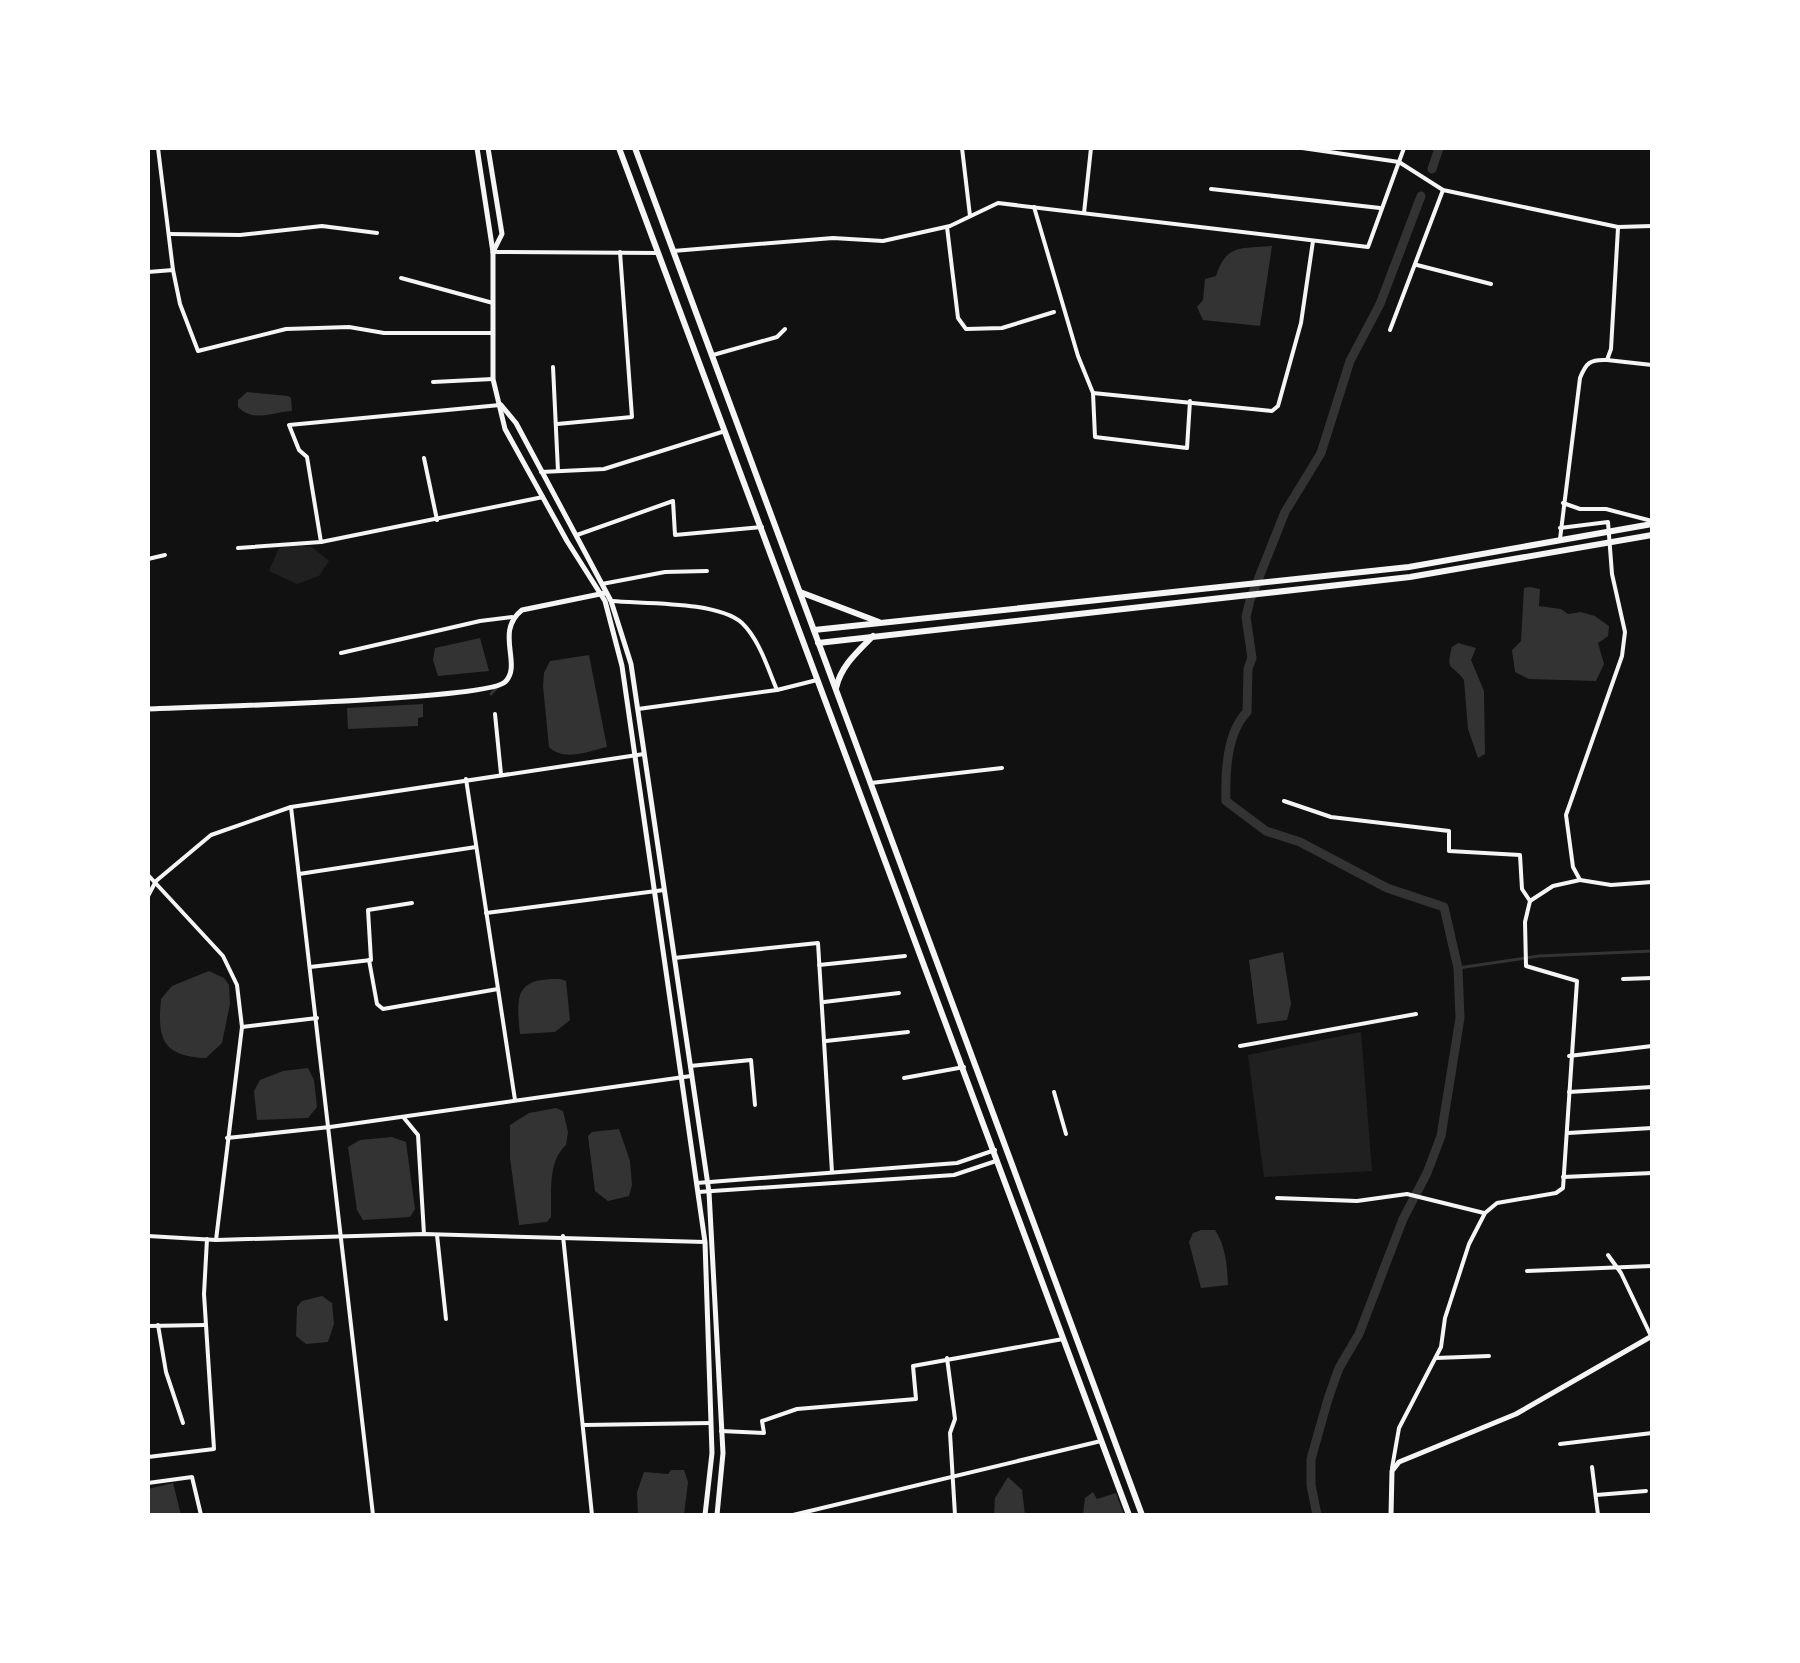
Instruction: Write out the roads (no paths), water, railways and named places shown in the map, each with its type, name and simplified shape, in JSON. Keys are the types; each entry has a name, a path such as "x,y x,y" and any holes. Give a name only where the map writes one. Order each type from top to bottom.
{"main road":[{"path":"477,148 493,252 493,379 505,429 608,601 631,664 708,1182 721,1431 722,1474 717,1515"},
{"path":"488,148 502,234 493,252"},
{"path":"619,148 1066,1338 1129,1515"},
{"path":"635,148 1142,1515"},
{"path":"500,405 516,423 602,584 604,594"},
{"path":"814,630 1409,567 1652,522"},
{"path":"818,643 1410,577 1652,535"},
{"path":"800,592 884,624"},
{"path":"148,709 317,702 448,693 497,686 505,682 510,672 507,630 512,617 522,610 604,594"},
{"path":"608,601 622,666 705,1242 711,1423 705,1515"},
{"path":"836,690 839,677 873,636"},
{"path":"1020,1216 1030,1213"},
{"path":"1391,1515 1392,1471 1399,1462 1516,1414 1652,1336"}],"street":[{"path":"158,148 173,270 180,304 198,351 286,329 349,327 384,333 493,333"},
{"path":"962,148 970,216"},
{"path":"1084,213 1091,148"},
{"path":"1302,148 1399,162 1443,190 1618,227 1652,226"},
{"path":"673,251 833,238 883,241 947,227 998,203 1368,247 1404,148"},
{"path":"1211,189 1380,208"},
{"path":"1390,330 1443,190"},
{"path":"1034,207 1078,356 1093,393 1095,437 1182,448 1190,446 1190,401"},
{"path":"170,234 240,235 322,226 377,233"},
{"path":"947,227 958,318 966,329 1002,328 1054,312"},
{"path":"1607,360 1618,227"},
{"path":"1093,393 1272,411 1278,406 1301,323 1313,241"},
{"path":"493,252 660,253"},
{"path":"557,424 632,417 620,252"},
{"path":"1417,265 1491,284"},
{"path":"148,272 173,270"},
{"path":"401,278 493,303"},
{"path":"713,355 777,337 785,329"},
{"path":"1560,539 1580,378 1586,364 1594,359 1652,365"},
{"path":"553,367 558,471"},
{"path":"433,382 493,379"},
{"path":"321,542 307,457 299,450 289,425 500,405"},
{"path":"541,472 604,469 727,430"},
{"path":"424,458 437,520"},
{"path":"238,548 321,542 543,497"},
{"path":"574,536 673,501 675,535 702,530 763,527"},
{"path":"1563,503 1580,509 1606,509 1652,522"},
{"path":"1560,528 1608,522 1612,574 1625,632 1622,656 1566,815 1573,867 1580,880"},
{"path":"148,559 165,555"},
{"path":"602,584 665,572 707,571"},
{"path":"608,601 717,610 742,623 762,656 777,690"},
{"path":"341,653 480,621 512,617"},
{"path":"638,709 777,690 818,680"},
{"path":"495,714 501,774"},
{"path":"148,896 156,881 211,835 291,807 644,754"},
{"path":"869,783 934,773 1002,768"},
{"path":"466,779 515,1100"},
{"path":"1284,801 1331,817 1449,831 1449,851 1520,855 1522,889 1530,901"},
{"path":"291,807 373,1515"},
{"path":"299,874 476,847"},
{"path":"148,875 223,956 237,985 242,1027 216,1240"},
{"path":"1392,1471 1399,1428 1436,1358 1469,1244 1485,1213 1497,1203 1556,1193 1563,1188 1568,1133 1569,1056 1577,981 1526,966 1525,922 1530,901 1553,886 1580,880 1611,885 1652,882"},
{"path":"486,913 664,890"},
{"path":"412,903 368,910 369,960 377,1004 383,1009 498,989"},
{"path":"674,958 818,943 832,1172"},
{"path":"819,965 905,956"},
{"path":"310,967 369,960"},
{"path":"1623,979 1652,978"},
{"path":"824,1002 899,993"},
{"path":"1240,1046 1416,1014"},
{"path":"242,1027 317,1018"},
{"path":"826,1041 908,1032"},
{"path":"1569,1056 1652,1046"},
{"path":"690,1066 751,1060 755,1105"},
{"path":"904,1078 964,1067"},
{"path":"227,1138 330,1127 691,1076"},
{"path":"1569,1092 1652,1087"},
{"path":"1054,1092 1066,1134"},
{"path":"403,1117 418,1135 424,1234"},
{"path":"1568,1133 1652,1128"},
{"path":"697,1183 957,1163 995,1150"},
{"path":"698,1192 954,1175 999,1160"},
{"path":"1563,1177 1652,1173"},
{"path":"1277,1198 1357,1201 1407,1194 1485,1213"},
{"path":"148,1236 216,1240 424,1234 705,1242"},
{"path":"437,1235 446,1319"},
{"path":"563,1236 592,1515"},
{"path":"148,1457 214,1449 205,1325 207,1239"},
{"path":"1608,1255 1652,1336"},
{"path":"1527,1271 1652,1266"},
{"path":"158,1325 166,1372 183,1423"},
{"path":"148,1326 205,1325"},
{"path":"721,1431 764,1433 762,1421 797,1409 916,1399 913,1366 1066,1338"},
{"path":"1436,1358 1489,1356"},
{"path":"947,1358 955,1419 950,1433 955,1515"},
{"path":"584,1425 711,1423"},
{"path":"1560,1444 1652,1433"},
{"path":"793,1515 1103,1440"},
{"path":"1592,1467 1598,1515"},
{"path":"148,1483 192,1477 201,1515"},
{"path":"1596,1495 1646,1491"}],"waterway":[{"path":"1432,169 1439,148"},
{"path":"1317,1515 1311,1485 1311,1459 1328,1399 1339,1368 1359,1334 1403,1219 1427,1173 1441,1136 1460,1018 1458,968 1444,907 1387,888 1300,842 1266,831 1226,801 1227,766 1235,730 1247,712 1248,669 1252,658 1246,617 1250,600 1285,512 1321,453 1350,361 1380,304 1421,196"},
{"path":"491,694 499,685"},
{"path":"1458,968 1539,956 1652,951"}]}
